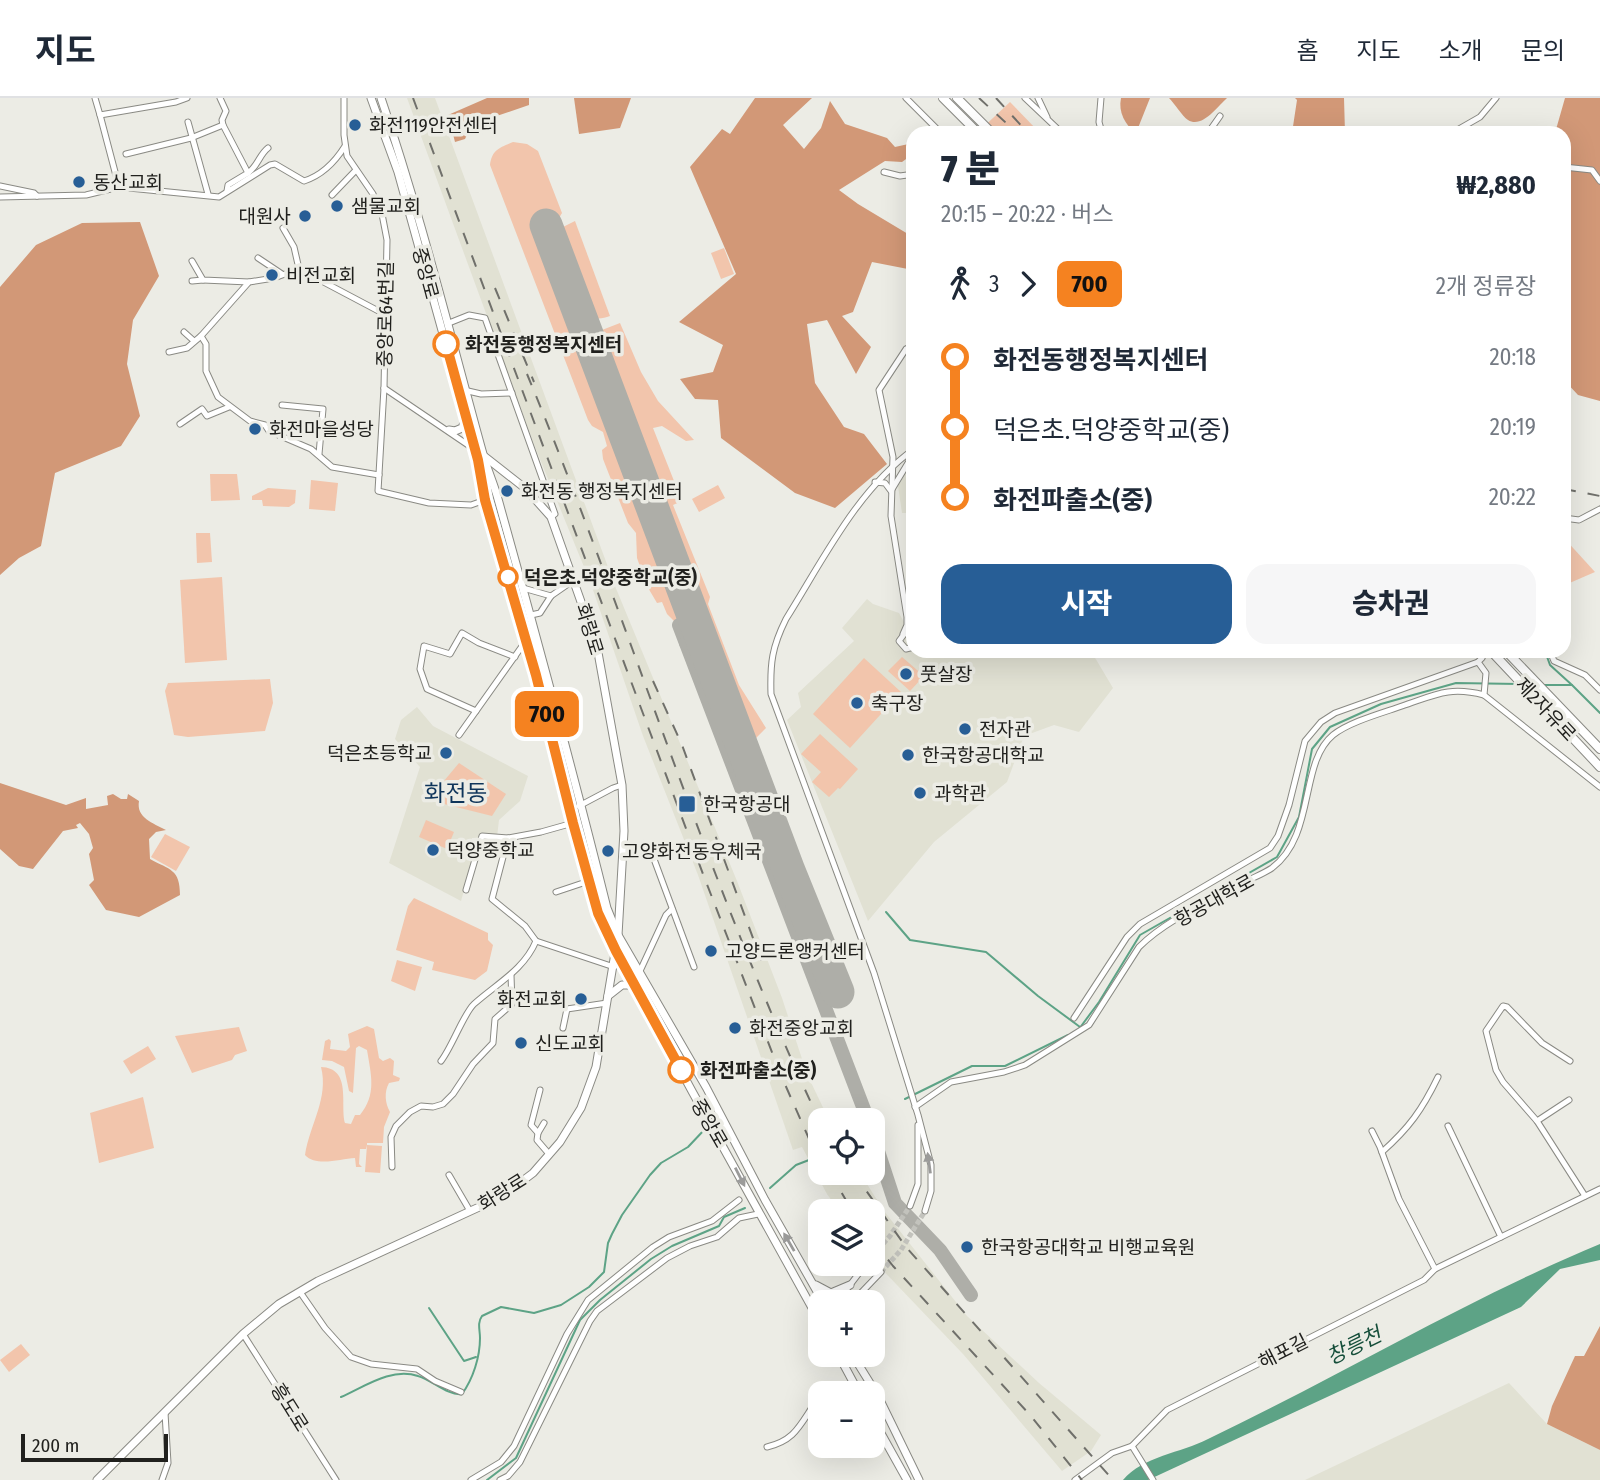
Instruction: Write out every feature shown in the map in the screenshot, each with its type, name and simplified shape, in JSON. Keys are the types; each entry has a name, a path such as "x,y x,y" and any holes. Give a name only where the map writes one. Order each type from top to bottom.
{"highway":[{"path":"943,98 971,126"},
{"path":"957,98 985,126"},
{"name":"제2자유로","path":"1490,658 1510,671 1600,767"},
{"name":"제2자유로","path":"1513,658 1600,749"}],"main road":[{"name":"중앙로","path":"371,98 398,172 475,449 485,500 536,675 598,913 758,1214 808,1299"},
{"name":"중앙로","path":"381,98 404,166 531,615 607,908 618,935 816,1290"},
{"path":"449,430 462,428 466,418"},
{"name":"화랑로","path":"97,1480 243,1334 279,1304 318,1281 501,1197 533,1173 560,1142 581,1108 596,1067 614,967 622,844 622,785 597,647 551,517 531,495 475,449"},
{"path":"495,486 499,476 505,474"},
{"path":"602,889 612,896 620,888"},
{"path":"607,1000 619,986 625,984 635,987 641,995"},
{"path":"811,1280 831,1293 850,1285"},
{"path":"885,1417 919,1480"},
{"path":"885,1441 907,1480"}],"street":[{"path":"95,98 119,187"},
{"path":"100,115 187,98"},
{"path":"220,98 226,111 223,125 248,173"},
{"name":"중앙로64번길","path":"344,98 347,156 373,194 387,240 379,491 429,502 471,505 485,500"},
{"path":"906,98 934,126"},
{"path":"1025,98 1054,126"},
{"path":"1038,98 1048,120"},
{"path":"1100,126 1101,98"},
{"path":"1464,126 1480,117 1496,98"},
{"path":"1213,126 1220,116"},
{"path":"188,122 208,194"},
{"path":"126,154 191,138 223,125"},
{"path":"0,197 86,195 119,187 219,197 275,164 304,181 313,178 334,164 345,146"},
{"path":"227,191 228,185 255,168 268,148"},
{"path":"1571,168 1592,170 1600,181"},
{"path":"332,195 356,170"},
{"path":"884,172 906,175"},
{"path":"98,178 102,190"},
{"path":"0,186 34,193 37,196"},
{"path":"283,228 294,247 299,269"},
{"path":"258,258 282,274"},
{"path":"192,261 203,280"},
{"path":"192,281 250,282 299,269 386,314"},
{"path":"169,352 187,348 201,336 250,282"},
{"name":"화랑로","path":"449,323 469,316 485,318 555,514 551,517"},
{"path":"184,332 194,341"},
{"path":"201,336 206,344 206,371 212,387 229,407 250,421 265,425 269,431 304,445 318,454 327,465 379,474"},
{"path":"906,349 880,390 893,457 891,516 906,611"},
{"path":"384,388 475,449"},
{"path":"468,391 481,394 512,393"},
{"path":"282,405 323,409 318,454"},
{"path":"180,424 202,409 206,416 229,407"},
{"path":"906,456 891,465 875,482 846,523 778,634 770,663 771,694 874,973 918,1115 932,1166 931,1191 925,1211"},
{"path":"891,491 906,465"},
{"path":"875,482 885,484 891,491"},
{"path":"1571,519 1578,520 1600,509"},
{"name":"화랑로","path":"531,615 540,613 551,596 574,580"},
{"path":"523,588 551,596"},
{"path":"906,627 900,639 901,646 906,649"},
{"path":"476,711 427,689 420,669 424,646 450,654 462,633 515,657"},
{"path":"459,735 525,642"},
{"name":"항공대학로","path":"1074,1018 1127,937 1140,923 1270,848 1278,836 1289,805 1305,741 1321,722 1335,713 1482,658"},
{"path":"1487,658 1485,692 1600,787"},
{"path":"1553,658 1554,661 1586,675 1600,690"},
{"name":"항공대학로","path":"914,1104 951,1082 1004,1072 1025,1065 1089,1025 1146,940 1190,912 1272,867 1289,849 1301,826 1318,756 1333,735 1381,713 1450,690 1485,692"},
{"path":"579,806 622,785"},
{"path":"466,890 482,836 508,838 573,823"},
{"path":"508,838 492,899 525,926 536,941 614,967"},
{"path":"622,844 644,846 651,850 694,967"},
{"path":"556,892 589,881"},
{"path":"640,971 666,915 672,909"},
{"path":"441,1061 473,1005 511,975 531,953 536,941"},
{"path":"392,1167 391,1137 405,1115 421,1106 433,1108 443,1104 473,1064 493,1043 495,1019 512,1004 511,975"},
{"path":"563,1028 567,1009 607,1000"},
{"path":"1570,1062 1542,1043 1507,1007 1503,1006 1486,1031 1496,1070 1503,1082 1537,1121 1585,1196"},
{"path":"1382,1152 1406,1130 1438,1077"},
{"path":"538,1133 531,1125 540,1090"},
{"path":"1537,1121 1569,1100"},
{"path":"911,1206 918,1184 918,1115"},
{"path":"544,1123 537,1139 549,1154"},
{"path":"1448,1126 1501,1237"},
{"path":"1372,1132 1399,1199 1435,1269"},
{"path":"449,1175 470,1211"},
{"name":"해포길","path":"1075,1480 1112,1453 1132,1446 1167,1410 1424,1280 1435,1269 1600,1189"},
{"path":"471,1480 501,1462 514,1446 567,1334 588,1300 653,1247 669,1237 712,1221 739,1200"},
{"path":"500,1480 508,1476 520,1462 597,1311 667,1258 690,1246 717,1237 739,1218 758,1214"},
{"path":"846,1290 857,1276"},
{"path":"865,1290 877,1276"},
{"path":"300,1292 325,1328 351,1357 371,1364 417,1369 461,1392"},
{"name":"흥도로","path":"243,1334 336,1480"},
{"path":"567,1334 582,1341"},
{"path":"162,1480 168,1463 165,1413"},
{"path":"767,1447 783,1443 797,1431 808,1414"},
{"path":"1132,1446 1153,1480"}],"shaded area":[{"path":"407,98 435,98 615,586 737,881 782,998 807,1074 823,1108 808,1108 808,1158 802,1147 793,1150 698,875 643,736 591,584 535,447"},
{"path":"487,98 529,98 529,105 476,123 470,128 465,139 455,142 448,115"},
{"path":"574,98 631,98 620,128 579,134"},
{"path":"755,98 812,98 783,125 804,149 821,128 830,101 845,124 887,138 895,147 906,145 906,159 902,162 885,161 839,190 906,233 906,269 872,262 853,312 842,316 871,347 856,374 827,320 807,324 815,383 844,427 864,434 887,464 835,508 795,493 721,438 718,400 695,399 680,379 713,372 723,345 679,322 736,274 690,167 722,129 730,134"},
{"path":"1121,98 1150,98 1139,126 1129,126 1123,118"},
{"path":"1169,98 1227,98 1204,119 1193,122 1186,118"},
{"path":"1295,98 1344,98 1345,126 1293,126 1297,100"},
{"path":"1565,98 1600,98 1600,401 1578,395 1571,387 1571,126 1557,126"},
{"path":"1010,102 1033,126 984,126"},
{"path":"513,142 527,144 538,151 562,213 559,218 539,225 691,626 685,627 682,620 675,622 667,614 662,602 657,603 647,586 637,558 636,533 628,523 603,459 602,450 607,446 603,432 592,426 588,420 490,165 497,150"},
{"path":"575,221 610,316 604,318 592,317 587,312 560,237 563,227"},
{"path":"140,222 159,276 133,320 127,364 140,416 121,446 55,473 41,546 19,558 0,575 0,287 36,245 82,223"},
{"path":"724,248 734,274 721,279 711,253"},
{"path":"620,323 641,372 658,401 694,440 686,441 662,426 653,428 682,501 673,505 710,597 708,604 739,685 766,728 749,741 599,343 602,330"},
{"path":"906,472 906,513 902,513 898,486"},
{"path":"210,474 237,474 240,500 211,501"},
{"path":"311,480 338,483 335,511 309,509"},
{"path":"718,485 725,498 699,512 692,499"},
{"path":"268,488 296,490 295,503 289,507 263,506 262,500 252,500 252,496"},
{"path":"196,533 210,533 212,562 197,563"},
{"path":"1571,546 1595,572 1571,582"},
{"path":"222,577 227,660 185,663 180,580"},
{"name":"한국항공대학교","path":"867,599 873,604 899,613 906,626 906,658 1095,658 1113,688 1079,732 1054,725 1024,736 1007,782 934,842 868,921 787,720 801,707 798,693 854,641 842,628"},
{"name":"풋살장","path":"902,657 924,676 910,691 888,671"},
{"name":"축구장","path":"864,658 901,692 850,748 813,714"},
{"path":"270,679 273,703 265,731 188,737 174,735 165,691 168,683"},
{"path":"417,707 433,726 528,776 520,801 499,820 497,837 472,838 472,862 461,901 389,863 420,767 395,739 401,720"},
{"path":"820,734 858,769 829,797 812,782 821,772 801,754"},
{"path":"459,763 506,794 492,816 428,800"},
{"path":"0,783 66,805 86,798 86,809 108,805 107,796 113,794 127,799 128,794 139,801 143,816 166,830 156,832 149,839 150,859 173,871 180,886 180,895 139,917 106,910 89,885 94,880 89,854 93,848 89,834 80,823 76,825 78,828 63,831 33,869 19,866 0,849"},
{"path":"426,820 454,832 447,849 419,837"},
{"path":"165,834 190,847 176,871 151,857"},
{"path":"414,898 488,933 488,940 493,945 487,971 475,980 432,970 434,962 396,950 408,906"},
{"path":"397,960 422,967 415,991 391,981"},
{"path":"367,1026 374,1029 379,1058 383,1061 390,1058 394,1061 393,1075 400,1078 399,1081 389,1083 386,1090 390,1112 384,1127 383,1143 367,1143 366,1149 360,1149 359,1164 362,1167 356,1167 355,1158 335,1161 310,1159 305,1155 323,1089 321,1067 331,1069 341,1080 345,1123 351,1124 355,1115 360,1115 371,1092 367,1050 359,1046 356,1048 353,1093 349,1091 344,1067 322,1060 325,1041 331,1041 330,1049 346,1051 350,1047 348,1034"},
{"path":"239,1027 247,1051 235,1055 232,1060 192,1073 175,1036"},
{"path":"148,1046 156,1059 131,1074 123,1061"},
{"path":"143,1097 154,1148 99,1163 90,1113"},
{"path":"367,1145 382,1146 380,1173 365,1172"},
{"path":"822,1185 868,1185 876,1199 831,1199"},
{"path":"885,1212 967,1316 1039,1383 1101,1435 1091,1451 1062,1471 963,1354 885,1273"},
{"path":"1600,1244 1600,1260 1560,1269 1521,1307 1148,1480 1123,1480 1141,1465 1208,1439 1500,1289"},
{"path":"1600,1326 1600,1450 1547,1424 1552,1406 1575,1356 1584,1356"},
{"path":"21,1344 30,1355 9,1372 0,1360"},
{"path":"1509,1383 1547,1424 1600,1450 1600,1480 1305,1480"}],"waterway":[{"path":"1548,658 1550,665 1572,685"},
{"path":"1079,1029 1140,935 1277,857 1299,817 1312,749 1330,727 1381,704 1456,683 1519,684"},
{"path":"1542,685 1572,685 1600,713"},
{"path":"886,912 910,940 986,952 1080,1027"},
{"path":"905,1099 972,1066 1005,1066 1068,1035"},
{"path":"341,1397 378,1379 398,1374 418,1376 451,1393 462,1394 473,1375 477,1360 482,1316 501,1307 534,1313 561,1305 589,1287 604,1272 612,1234 650,1175 661,1163 688,1147 705,1129"},
{"path":"770,1188 796,1165 808,1160"},
{"path":"487,1480 516,1458 580,1320 600,1300 651,1259 672,1246 719,1226 724,1217 745,1208"},
{"path":"429,1308 464,1361 476,1357"}],"taxiway":[{"path":"686,643 696,630 697,624"},
{"path":"679,625 863,1108"},
{"path":"734,766 748,760"},
{"path":"885,1173 895,1203 940,1250 971,1295"}],"runway":[{"path":"546,225 789,871 838,992"}],"tunnel":[{"path":"885,1242 910,1206"},
{"path":"885,1268 901,1250 925,1211"}],"railway":[{"path":"413,98 703,874 780,1073 808,1137"},
{"path":"979,98 1009,126"},
{"path":"996,98 1022,126"},
{"path":"495,288 534,382"},
{"path":"527,374 741,939 814,1108"},
{"path":"1571,490 1600,496"},
{"path":"653,681 682,745 764,968"},
{"path":"837,1185 845,1199"},
{"path":"862,1185 906,1247 1113,1480"},
{"path":"885,1256 1031,1416 1082,1480"}],"bus line":[{"name":"700","path":"446,344 478,460 485,500 536,675 598,913 681,1070"}],"place":[{"name":"화전119안전센터","path":"355,125"},
{"name":"동산교회","path":"79,182"},
{"name":"샘물교회","path":"337,206"},
{"name":"대원사","path":"305,216"},
{"name":"비전교회","path":"272,275"},
{"name":"화전동행정복지센터","path":"446,344"},
{"name":"화전마을성당","path":"255,429"},
{"name":"화전동 행정복지센터","path":"507,491"},
{"name":"덕은초.덕양중학교(중)","path":"508,577"},
{"name":"풋살장","path":"906,674"},
{"name":"축구장","path":"857,703"},
{"name":"전자관","path":"965,729"},
{"name":"덕은초등학교","path":"446,753"},
{"name":"한국항공대학교","path":"908,755"},
{"name":"과학관","path":"920,793"},
{"name":"한국항공대","path":"687,804"},
{"name":"덕양중학교","path":"433,850"},
{"name":"고양화전동우체국","path":"608,851"},
{"name":"고양드론앵커센터","path":"711,951"},
{"name":"화전교회","path":"581,999"},
{"name":"화전중앙교회","path":"735,1028"},
{"name":"신도교회","path":"521,1043"},
{"name":"화전파출소(중)","path":"681,1070"},
{"name":"한국항공대학교 비행교육원","path":"967,1247"}],"district":[{"name":"화전동","path":"456,793"}],"water label":[{"name":"창릉천","path":"1354,1346"}]}
